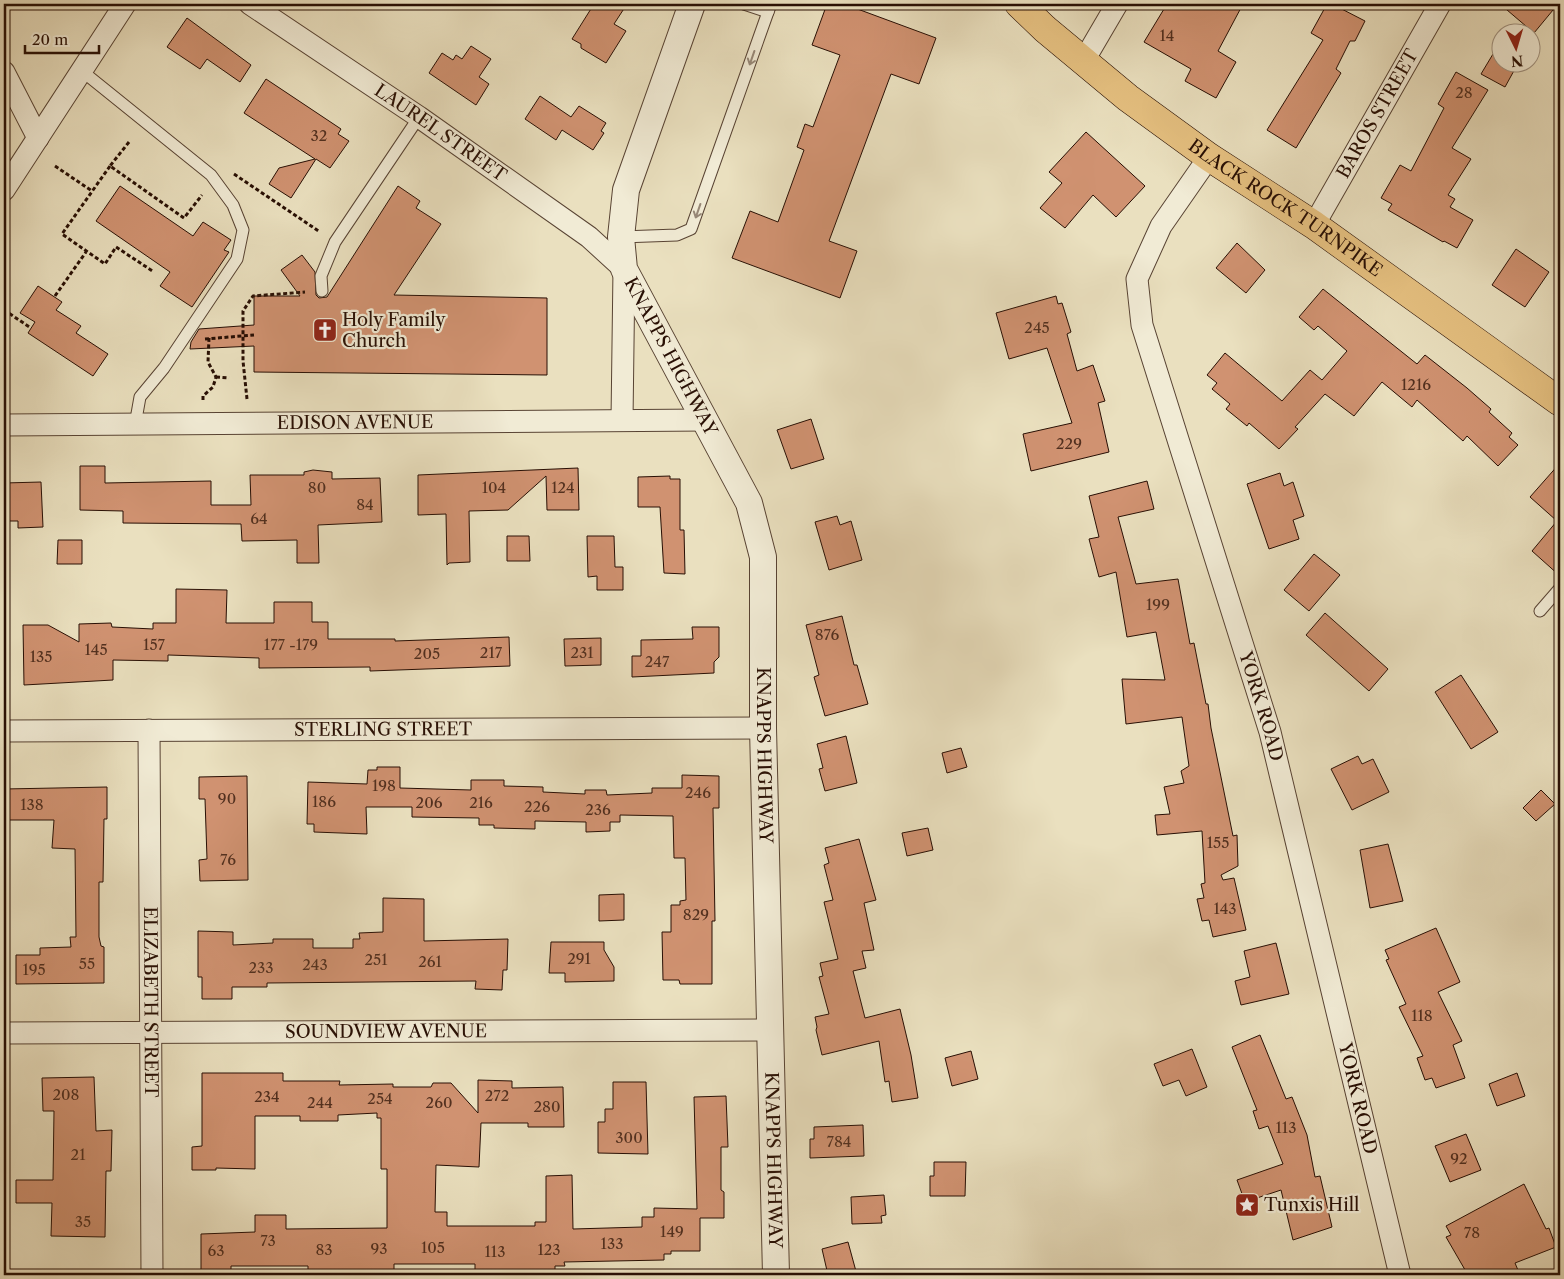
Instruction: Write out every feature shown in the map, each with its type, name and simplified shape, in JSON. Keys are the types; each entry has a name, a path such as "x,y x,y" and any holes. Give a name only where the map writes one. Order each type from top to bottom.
{"main road":[{"name":"BLACK ROCK TURNPIKE","path":"1019,4 1083,62 1209,157 1314,225 1560,402"}],"street":[{"path":"4,190 125,4"},
{"name":"LAUREL STREET","path":"250,4 419,117 589,236 624,269"},
{"name":"KNAPPS HIGHWAY","path":"622,420 624,269 621,237 626,190 692,4"},
{"path":"1083,62 1117,4"},
{"name":"BAROS STREET","path":"1314,225 1440,4"},
{"path":"4,72 38,138"},
{"name":"YORK ROAD","path":"1209,157 1161,226 1138,279 1142,325 1270,732 1400,1275"},
{"name":"KNAPPS HIGHWAY","path":"624,269 749,503 763,557 763,728 776,1275"},
{"name":"EDISON AVENUE","path":"4,425 706,420"},
{"name":"STERLING STREET","path":"4,731 763,728"},
{"name":"ELIZABETH STREET","path":"149,730 152,1275"},
{"name":"SOUNDVIEW AVENUE","path":"4,1033 770,1030"}],"lane":[{"path":"621,237 678,235 691,229 769,8 744,4"},
{"path":"82,71 210,175 233,206 243,230 238,259 179,345 140,397 135,425"},
{"path":"322,291 322,276 335,242 419,117"},
{"path":"1540,611 1560,588"}],"path":[{"path":"129,142 62,234 105,264 116,247 154,272"},
{"path":"55,166 92,191"},
{"path":"110,166 184,218 202,195"},
{"path":"230,171 335,242"},
{"path":"55,296 86,252"},
{"path":"247,399 242,336 243,311 253,296 322,291"},
{"path":"4,310 31,328"},
{"path":"179,345 209,338 254,336"},
{"path":"203,400 203,396 213,387 216,377 208,362 209,338"},
{"path":"216,377 230,378"}],"building":[{"path":"594,4 627,4 614,24 626,31 606,63 581,48 581,44 572,39"},
{"path":"827,4 844,4 936,38 919,84 891,74 829,241 857,251 840,298 732,258 750,211 778,222 804,150 797,147 805,124 813,127 840,55 812,45"},
{"path":"1167,4 1243,4 1218,51 1236,62 1216,98 1185,81 1191,69 1144,42"},
{"path":"1327,4 1332,4 1365,21 1355,41 1350,41 1336,69 1341,73 1296,148 1267,130 1323,40 1311,33"},
{"path":"1500,4 1558,4 1542,23 1521,22"},
{"path":"187,18 251,65 240,82 207,59 200,69 167,47"},
{"path":"471,46 491,59 479,77 489,84 476,105 429,73 442,53 453,60 456,55 462,59"},
{"path":"1492,56 1492,72 1513,72 1505,87 1481,74"},
{"path":"1456,72 1488,90 1452,148 1471,159 1448,195 1455,199 1450,207 1473,220 1457,248 1388,210 1392,204 1381,198 1400,165 1411,171 1444,108 1438,104"},
{"path":"266,79 341,129 338,134 349,141 330,168 316,159 291,198 269,184 279,168 315,159 244,113"},
{"path":"540,96 571,117 579,106 606,123 601,131 604,133 593,150 562,130 556,140 525,119"},
{"path":"1086,132 1145,186 1116,217 1093,195 1065,228 1040,208 1062,183 1049,172"},
{"path":"120,186 193,236 203,222 231,240 224,250 229,252 192,307 160,286 170,272 96,221"},
{"path":"398,186 420,201 416,208 441,224 394,295 547,298 547,375 254,372 254,346 190,349 191,342 199,329 254,325 254,296 300,296 281,270 302,255 315,272 316,295 319,298 327,297"},
{"path":"1237,243 1265,270 1246,293 1216,268"},
{"path":"1516,249 1549,272 1525,307 1492,285"},
{"path":"38,286 62,302 56,310 81,326 76,333 108,354 93,376 28,333 35,322 20,313"},
{"path":"1323,289 1417,364 1425,355 1467,388 1491,409 1489,412 1512,433 1509,437 1518,445 1498,466 1467,436 1463,441 1417,400 1412,407 1382,382 1354,416 1325,394 1295,427 1298,429 1279,449 1249,423 1247,426 1226,409 1230,404 1212,389 1217,383 1207,375 1225,353 1282,401 1310,370 1322,380 1347,351 1318,326 1314,330 1299,317"},
{"path":"1056,296 1058,304 1062,303 1071,332 1067,334 1077,371 1093,365 1105,401 1098,403 1109,452 1031,471 1023,434 1072,423 1047,348 1009,359 996,313"},
{"path":"811,419 824,459 791,469 777,430"},
{"path":"1560,463 1560,576 1532,551 1557,521 1530,497"},
{"path":"80,466 105,466 105,483 211,481 211,505 251,505 250,475 304,475 304,472 313,470 332,472 332,479 380,478 382,522 318,525 319,563 297,563 297,540 242,541 241,524 123,523 123,511 80,510"},
{"path":"578,468 579,510 547,510 546,476 508,510 469,511 470,562 449,563 447,565 446,514 418,515 418,475"},
{"path":"1280,473 1284,486 1293,482 1304,516 1293,520 1299,539 1269,549 1247,484"},
{"path":"670,476 670,479 680,479 680,530 684,530 685,574 664,573 660,507 638,507 638,477"},
{"path":"1147,481 1154,509 1118,517 1136,584 1178,579 1190,644 1194,643 1206,704 1208,704 1211,728 1233,836 1237,835 1238,866 1221,875 1223,880 1234,878 1246,930 1213,937 1209,920 1202,921 1197,899 1204,898 1201,884 1205,883 1202,831 1157,835 1155,815 1170,814 1164,787 1184,783 1181,771 1189,766 1182,717 1126,724 1122,679 1165,680 1156,632 1127,637 1116,572 1099,577 1089,539 1099,537 1089,496"},
{"path":"41,482 43,527 18,528 18,521 4,521 4,483"},
{"path":"837,516 840,525 851,521 862,560 829,570 815,522"},
{"path":"507,536 529,536 530,561 507,561"},
{"path":"587,536 614,536 615,567 623,567 623,590 597,590 597,576 588,577"},
{"path":"58,540 82,540 82,564 57,564"},
{"path":"1314,554 1340,575 1309,611 1284,590"},
{"path":"176,589 227,590 226,623 274,623 274,602 312,602 312,622 328,622 328,639 395,639 395,641 509,637 510,666 370,671 370,667 259,668 259,658 168,655 168,661 113,660 113,680 24,685 23,625 48,625 79,642 79,624 111,623 112,627 153,629 153,623 176,623"},
{"path":"1325,613 1388,669 1369,691 1306,635"},
{"path":"842,616 854,665 857,665 868,704 825,716 814,677 819,675 806,625"},
{"path":"692,627 719,627 719,657 714,662 714,673 632,677 632,656 641,656 641,640 693,639"},
{"path":"601,638 601,665 565,666 564,639"},
{"path":"1461,675 1498,732 1471,749 1435,692"},
{"path":"846,736 857,783 825,791 819,769 823,768 817,744"},
{"path":"961,748 967,767 947,773 942,753"},
{"path":"1358,756 1362,764 1373,759 1389,792 1352,810 1331,769"},
{"path":"377,767 400,767 400,788 471,790 471,780 504,780 504,786 543,787 543,792 585,794 585,790 606,790 607,795 652,793 652,788 682,788 682,775 719,776 719,808 713,808 715,921 712,921 712,984 680,984 679,980 663,980 662,932 671,932 671,905 680,905 680,901 686,900 685,858 674,858 673,816 620,815 620,822 610,822 610,831 586,832 586,822 535,821 535,829 494,828 494,825 479,825 479,818 412,817 412,807 366,807 367,834 314,832 314,824 307,824 308,782 367,784 368,770 377,770"},
{"path":"247,776 248,880 200,881 199,860 207,859 205,799 199,799 199,777"},
{"path":"107,787 107,819 104,819 103,882 99,882 99,937 101,946 104,947 104,983 16,984 16,955 40,955 40,948 71,947 70,937 76,937 75,849 52,848 54,820 4,820 4,789"},
{"path":"1541,790 1555,804 1536,821 1523,808"},
{"path":"928,828 933,850 907,856 902,833"},
{"path":"859,839 876,900 864,903 874,950 862,951 866,968 853,971 865,1018 900,1009 911,1055 918,1098 892,1102 889,1081 885,1082 879,1041 822,1055 816,1030 815,1017 829,1014 819,977 823,976 820,963 838,959 824,902 833,900 824,865 829,863 825,848"},
{"path":"1388,844 1403,901 1370,908 1360,850"},
{"path":"624,894 624,920 599,921 599,895"},
{"path":"383,898 424,899 424,941 508,939 507,970 503,970 502,990 475,989 476,981 267,983 267,987 232,987 232,999 202,999 202,977 198,977 198,931 233,932 233,945 273,943 273,939 313,939 313,948 353,948 353,939 360,939 359,933 383,932"},
{"path":"1436,928 1460,982 1438,992 1462,1041 1453,1045 1465,1078 1436,1088 1432,1078 1425,1080 1417,1058 1423,1056 1399,1007 1406,1004 1386,960 1389,959 1385,950"},
{"path":"551,942 604,942 604,950 614,967 614,981 565,982 565,973 549,973"},
{"path":"1276,943 1289,994 1241,1005 1235,981 1250,977 1244,951"},
{"path":"1260,1035 1286,1099 1292,1097 1307,1135 1315,1177 1320,1176 1332,1227 1293,1240 1281,1190 1245,1202 1237,1180 1283,1164 1268,1126 1259,1129 1253,1111 1257,1110 1232,1047"},
{"path":"1192,1049 1207,1087 1186,1096 1179,1080 1163,1086 1154,1064"},
{"path":"971,1051 978,1079 952,1086 945,1058"},
{"path":"202,1073 283,1073 283,1081 340,1081 339,1085 393,1084 393,1087 431,1087 433,1083 451,1083 478,1113 478,1080 512,1081 512,1088 563,1087 564,1127 528,1127 528,1123 481,1123 479,1167 436,1165 435,1212 447,1212 447,1226 535,1226 535,1222 546,1222 546,1176 572,1175 573,1229 642,1227 642,1217 654,1217 654,1208 697,1209 694,1097 726,1096 728,1147 721,1147 721,1190 724,1192 724,1218 700,1218 700,1251 671,1251 671,1254 664,1254 664,1260 564,1262 565,1266 555,1266 555,1273 475,1274 475,1264 394,1264 394,1275 308,1274 308,1266 231,1266 231,1275 201,1275 201,1234 255,1232 255,1215 286,1215 286,1229 387,1228 387,1169 381,1169 381,1118 377,1118 377,1113 338,1115 338,1121 300,1121 300,1116 255,1116 255,1169 216,1168 216,1170 192,1170 192,1147 202,1146"},
{"path":"1517,1073 1525,1096 1497,1106 1489,1084"},
{"path":"94,1077 96,1131 112,1130 111,1171 106,1171 105,1237 51,1236 52,1203 16,1203 16,1180 53,1180 54,1111 43,1111 42,1078"},
{"path":"613,1082 646,1082 648,1154 598,1153 598,1122 605,1122 605,1109 613,1109"},
{"path":"863,1125 864,1156 810,1158 810,1139 814,1139 814,1127"},
{"path":"1466,1134 1481,1170 1450,1182 1435,1146"},
{"path":"934,1162 966,1162 965,1196 930,1196 930,1176 934,1176"},
{"path":"1524,1184 1546,1229 1549,1228 1556,1247 1515,1263 1520,1275 1468,1275 1446,1237 1451,1235 1446,1226"},
{"path":"884,1195 886,1215 881,1216 882,1223 852,1224 851,1197"},
{"path":"848,1242 857,1275 828,1275 822,1249"}],"place":[{"name":"Holy Family Church","path":"325,330"},
{"name":"Tunxis Hill","path":"1247,1205"}]}
